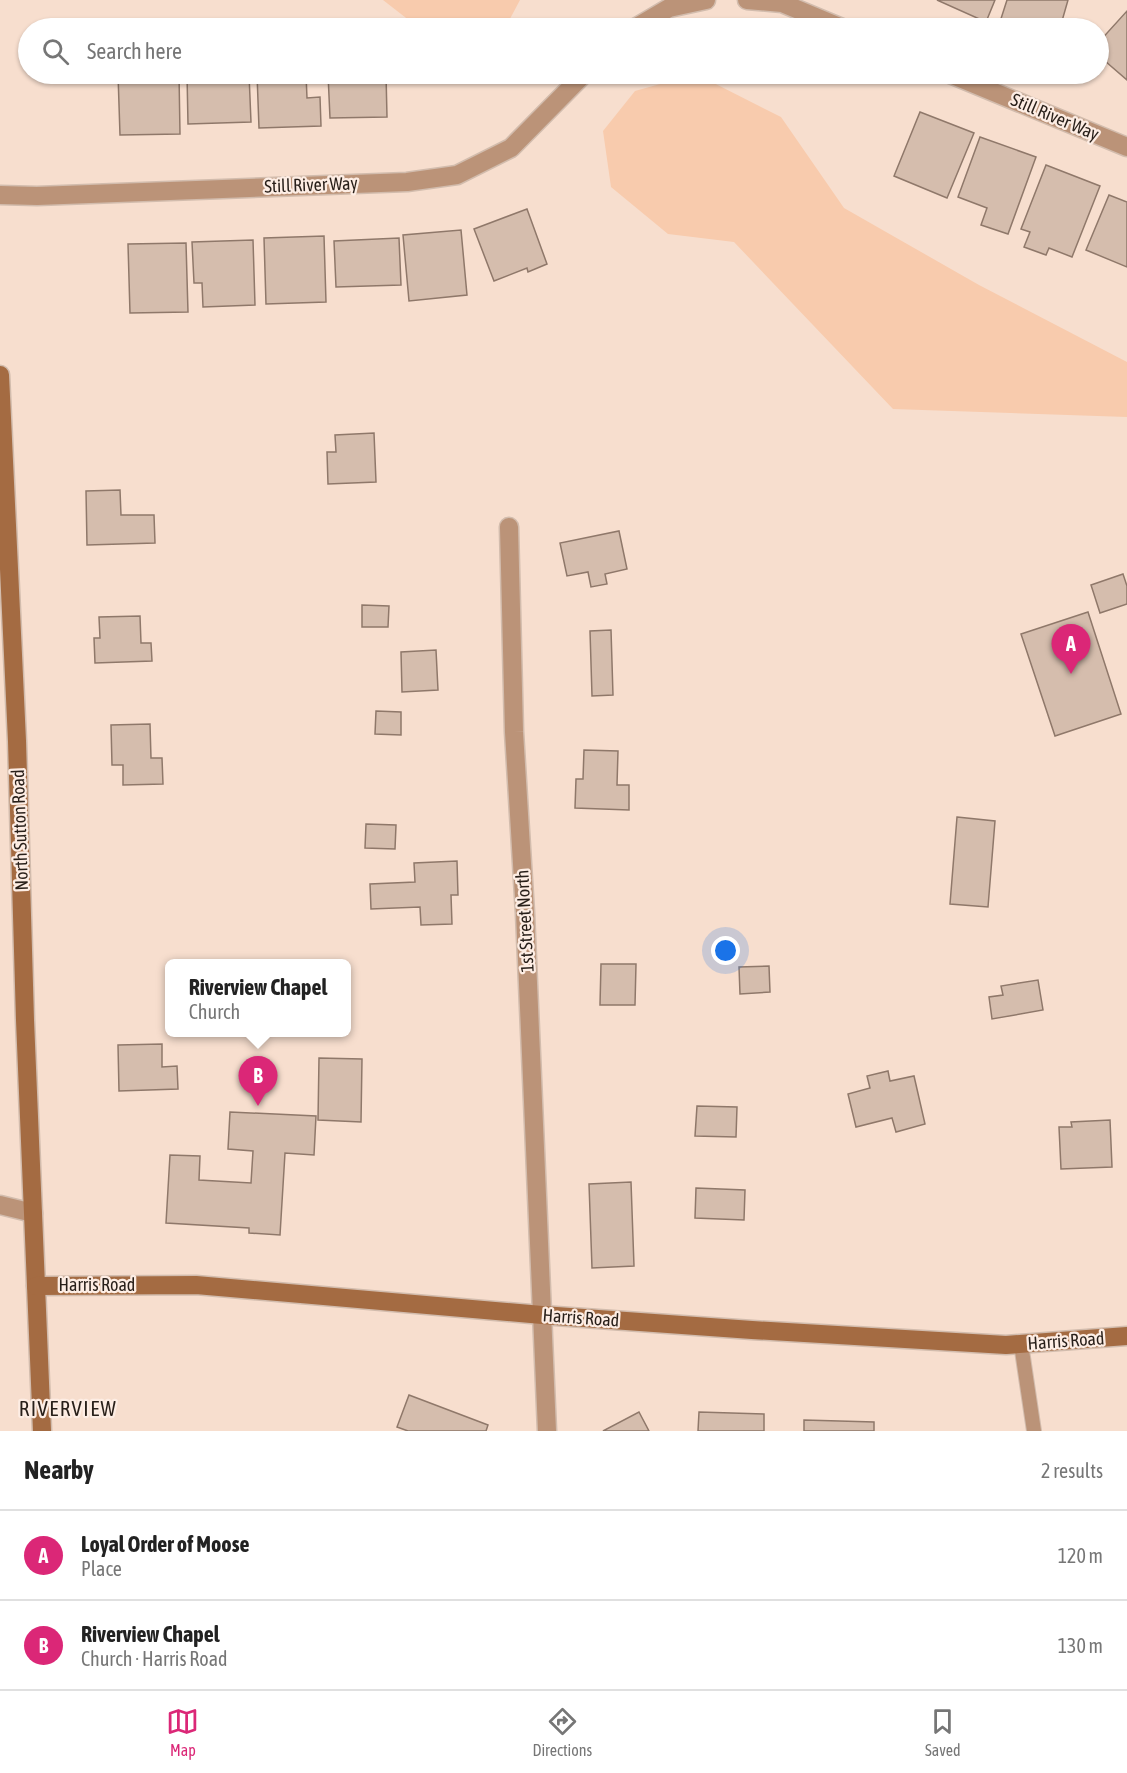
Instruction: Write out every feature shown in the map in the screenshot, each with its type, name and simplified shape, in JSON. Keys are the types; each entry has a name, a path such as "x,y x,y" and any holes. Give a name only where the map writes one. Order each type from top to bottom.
{"street":[{"path":"652,18 669,8 706,0"},
{"path":"747,0 782,3 818,18"},
{"name":"Still River Way","path":"0,195 37,196 407,182 457,175 511,148 574,84"},
{"name":"Still River Way","path":"974,84 1127,147"},
{"name":"North Sutton Road","path":"0,375 17,741 42,1431"},
{"name":"1st Street North","path":"509,527 514,732 525,913 547,1431"},
{"path":"0,1205 33,1213"},
{"name":"Harris Road","path":"36,1286 196,1285 542,1315 752,1330 1021,1344 1127,1336"}],"lane":[{"path":"1021,1344 1034,1431"}],"shaded area":[{"path":"383,0 520,0 510,18 406,18"},
{"path":"660,84 716,84 781,117 844,208 979,285 1127,362 1127,417 893,409 734,242 668,234 611,187 603,131 635,91"}],"building":[{"path":"937,0 995,0 988,18 977,18"},
{"path":"1007,0 1068,0 1063,18 1001,18"},
{"path":"1127,11 1127,80 1109,64 1109,31"},
{"path":"118,84 179,84 180,134 120,135"},
{"path":"187,84 249,84 251,122 188,124"},
{"path":"257,84 306,84 307,98 320,97 321,126 259,128"},
{"path":"328,84 386,84 387,117 330,118"},
{"path":"920,112 974,133 947,198 894,176"},
{"path":"980,137 1036,157 1008,234 981,225 987,208 958,197"},
{"path":"1046,165 1100,186 1072,257 1049,248 1046,255 1024,247 1030,232 1021,229"},
{"path":"1109,195 1127,202 1127,267 1086,250"},
{"path":"527,209 547,264 528,272 527,268 494,281 474,229"},
{"path":"461,230 467,295 409,301 403,235"},
{"path":"324,236 326,302 266,304 264,238"},
{"path":"399,238 401,285 336,287 334,241"},
{"path":"253,240 255,305 203,307 202,283 194,283 192,242"},
{"path":"186,243 188,312 130,313 128,244"},
{"path":"374,433 376,482 328,484 327,452 336,452 335,435"},
{"path":"120,490 121,515 154,515 155,543 87,545 86,491"},
{"path":"619,531 627,569 605,574 607,584 591,587 588,572 567,576 560,543"},
{"path":"1123,574 1127,586 1127,604 1100,613 1091,585"},
{"path":"362,605 389,606 388,627 362,627"},
{"path":"1088,612 1121,714 1055,736 1021,634"},
{"path":"140,616 141,643 151,643 152,661 95,663 94,638 100,638 99,617"},
{"path":"611,630 613,695 592,696 590,631"},
{"path":"436,650 438,690 402,692 401,652"},
{"path":"376,711 401,712 401,735 375,734"},
{"path":"150,724 151,758 162,758 163,784 123,785 123,765 112,765 111,725"},
{"path":"584,750 618,751 617,785 629,785 629,810 575,808 576,779 583,779"},
{"path":"957,817 995,821 988,907 950,904"},
{"path":"366,824 396,825 395,849 365,848"},
{"path":"457,861 458,895 451,895 452,924 421,925 420,907 371,909 370,884 415,882 414,863"},
{"path":"601,964 636,964 635,1005 600,1005"},
{"path":"769,966 770,992 740,994 739,967"},
{"path":"1038,980 1043,1010 992,1019 989,997 1003,995 1001,986"},
{"path":"162,1044 162,1067 177,1066 178,1089 119,1091 118,1045"},
{"path":"319,1058 362,1059 361,1122 318,1120"},
{"path":"888,1071 890,1081 914,1076 925,1124 896,1132 892,1118 856,1127 848,1094 870,1088 867,1076"},
{"path":"697,1106 737,1107 736,1137 695,1136"},
{"path":"230,1112 316,1116 314,1155 285,1153 280,1235 249,1233 249,1228 166,1223 170,1155 200,1156 199,1180 251,1183 253,1151 228,1149"},
{"path":"1110,1120 1112,1167 1061,1169 1059,1127 1072,1127 1071,1122"},
{"path":"631,1182 634,1266 592,1268 589,1184"},
{"path":"696,1188 745,1190 744,1220 695,1218"},
{"path":"409,1395 488,1425 486,1431 408,1431 397,1427"},
{"path":"639,1412 649,1431 603,1431"},
{"path":"699,1412 764,1414 764,1431 698,1431"},
{"path":"804,1420 874,1422 874,1431 804,1431"}],"place":[{"name":"Loyal Order of Moose","path":"1071,674"},
{"name":"Riverview Chapel","path":"258,1106"}],"district":[{"name":"RIVERVIEW","path":"68,1409"}]}
